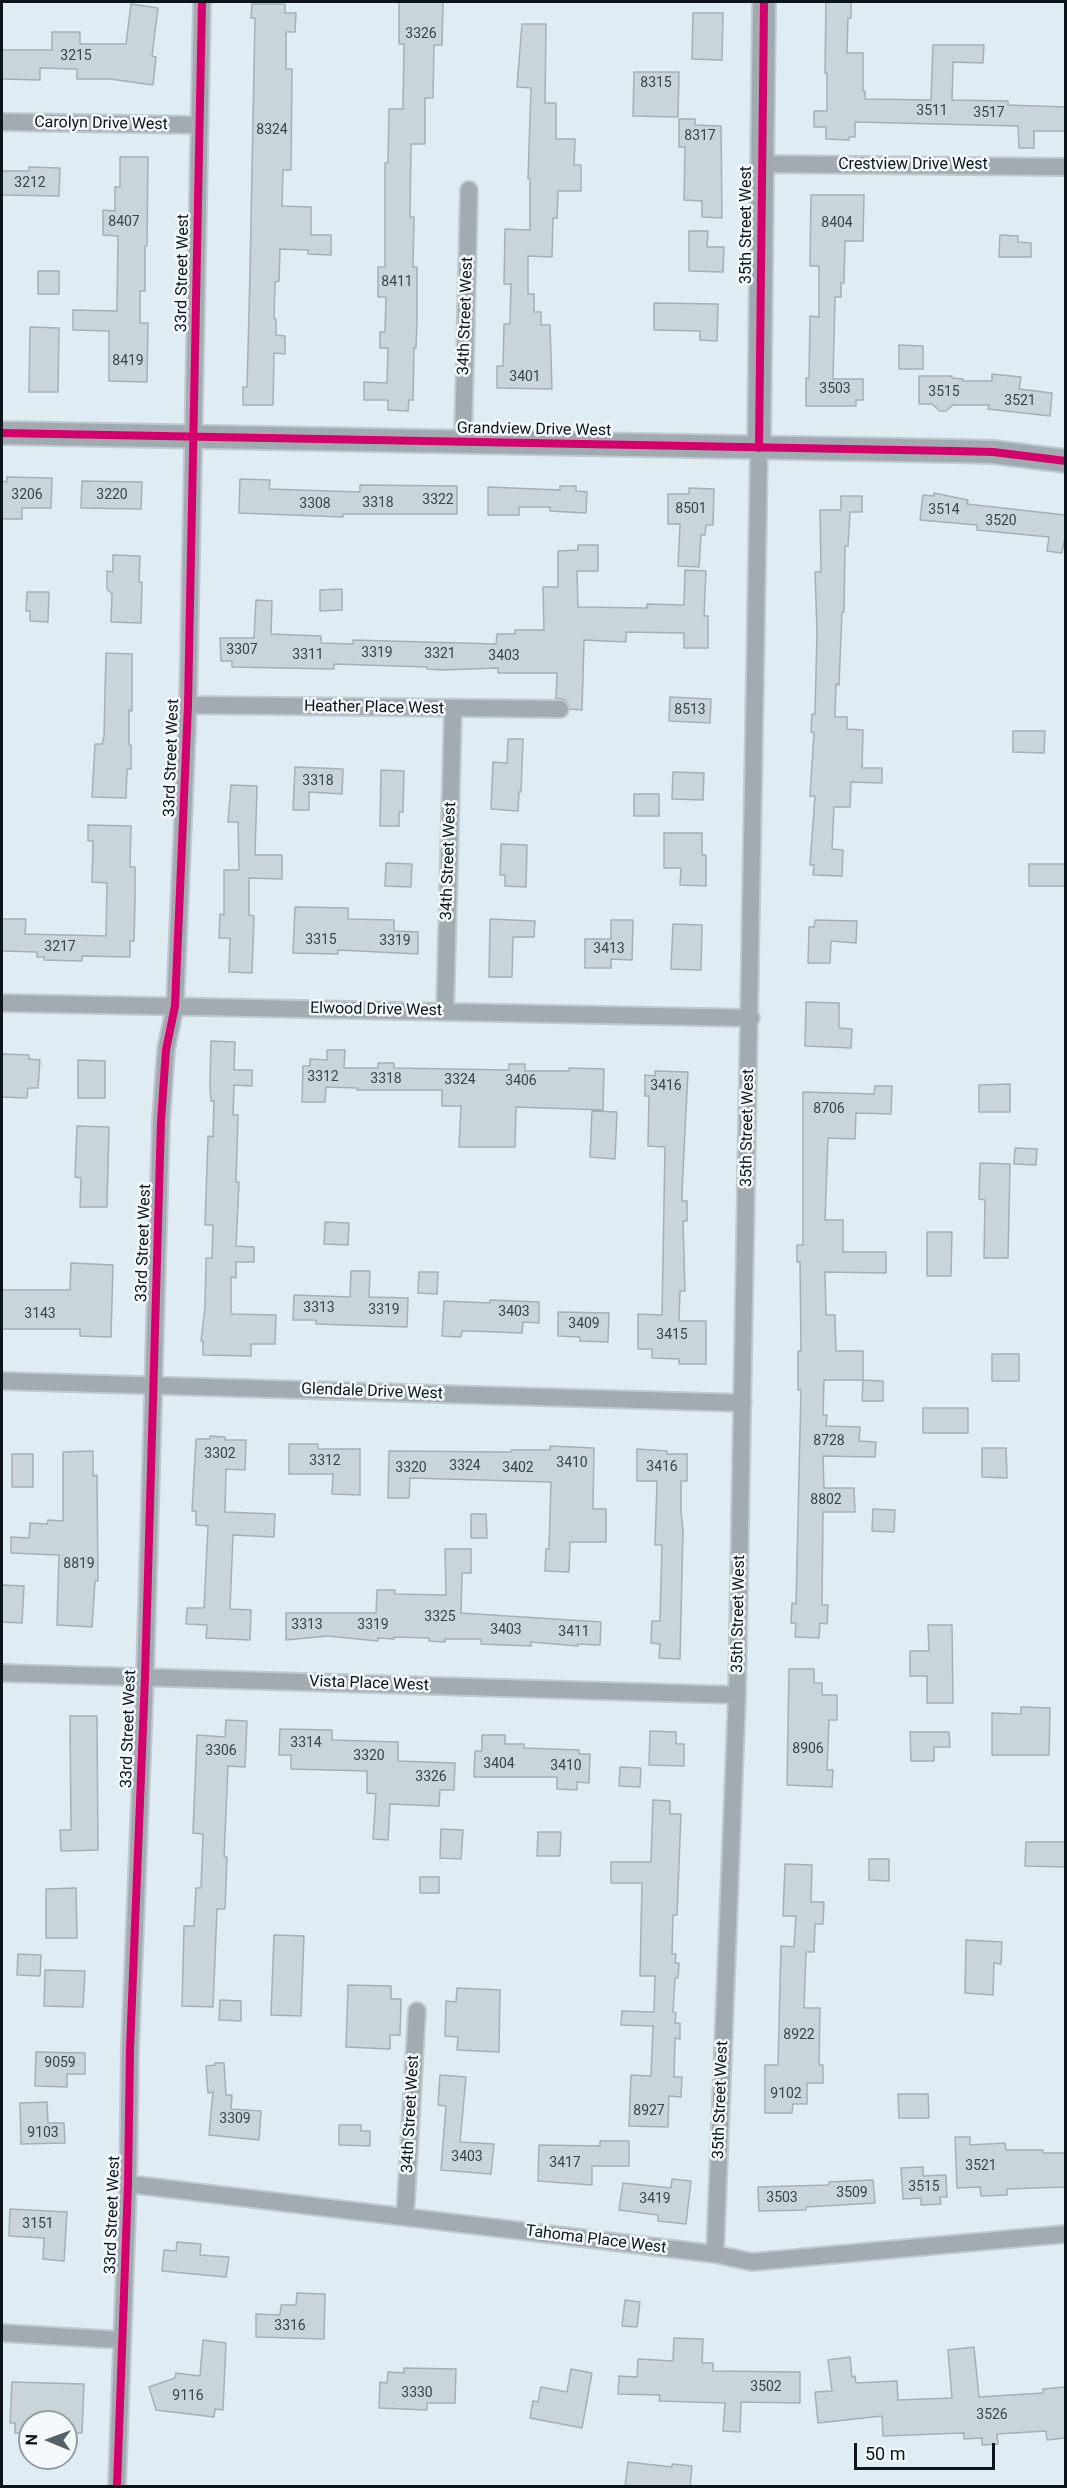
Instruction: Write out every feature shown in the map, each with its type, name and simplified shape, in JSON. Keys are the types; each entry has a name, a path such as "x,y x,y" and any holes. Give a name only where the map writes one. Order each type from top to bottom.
{"street":[{"name":"33rd Street West","path":"117,2487 128,2184 130,2049 145,1678 161,1121 166,1050 175,1006 188,705 202,2"},
{"name":"35th Street West","path":"715,2254 737,1695 751,1018 764,2"},
{"name":"Carolyn Drive West","path":"2,122 200,126"},
{"name":"Crestview Drive West","path":"761,164 1065,167"},
{"name":"34th Street West","path":"463,442 470,190"},
{"name":"Grandview Drive West","path":"2,433 953,451 1065,461"},
{"name":"Heather Place West","path":"188,705 453,710 560,709"},
{"name":"34th Street West","path":"445,1012 453,710"},
{"name":"Elwood Drive West","path":"2,1004 751,1018"},
{"name":"Glendale Drive West","path":"2,1381 742,1403"},
{"name":"Vista Place West","path":"2,1673 737,1695"},
{"name":"34th Street West","path":"405,2217 417,2011"},
{"name":"Tahoma Place West","path":"128,2184 715,2254 752,2262 1065,2234"},
{"path":"2,2333 121,2340"}],"building":[{"path":"399,2 443,2 442,45 434,45 433,98 425,98 425,144 411,144 410,217 414,217 413,267 417,267 417,320 413,400 409,400 408,411 388,410 388,400 364,400 364,382 387,383 388,348 380,348 380,332 385,332 386,297 378,297 378,267 385,267 385,163 388,163 389,109 403,109 404,44 399,44"},
{"path":"826,2 851,2 847,53 863,53 865,99 931,100 933,45 984,45 983,63 953,62 952,100 1008,101 1008,105 1065,107 1065,131 1034,131 1034,148 1019,148 1018,126 855,122 855,137 849,137 849,140 826,139 826,127 814,127 814,111 827,111"},
{"path":"131,4 158,8 152,56 156,57 153,85 110,79 77,79 77,69 40,68 40,80 2,79 2,50 52,50 52,32 80,32 80,44 126,44"},
{"path":"252,4 285,4 285,13 296,13 295,32 286,32 286,69 292,69 291,170 283,170 282,206 311,207 311,235 331,235 331,255 308,254 308,250 280,249 279,281 275,282 274,319 276,319 276,335 285,336 285,354 274,353 273,405 243,405 243,387 247,387 250,273 255,18 251,18"},
{"path":"693,13 723,13 722,60 692,59"},
{"path":"522,24 546,24 545,103 556,103 556,139 575,139 574,165 581,165 581,191 558,191 557,218 553,218 552,257 528,256 528,294 534,294 534,312 541,312 541,325 550,325 552,389 497,388 497,366 503,366 504,324 510,324 511,284 504,284 505,229 530,230 530,179 528,179 531,88 517,87"},
{"path":"634,72 679,72 678,117 633,116"},
{"path":"679,119 695,119 695,125 721,126 722,218 702,217 702,201 684,200 685,147 679,147"},
{"path":"120,157 148,157 145,291 140,291 140,323 148,323 147,382 109,381 109,331 73,330 73,310 117,311 118,236 103,235 103,210 115,211 115,187 120,187"},
{"path":"29,167 60,168 59,196 2,195 2,171 29,171"},
{"path":"811,195 864,195 863,241 845,241 844,283 841,283 841,297 835,297 833,379 863,379 863,400 856,400 856,406 806,406 810,316 819,317 819,266 810,266"},
{"path":"689,231 708,231 707,247 724,247 723,272 689,271"},
{"path":"1000,235 1018,236 1018,242 1031,243 1031,257 999,257"},
{"path":"38,271 59,271 59,294 38,294"},
{"path":"654,303 718,304 717,341 700,340 700,331 654,330"},
{"path":"30,327 59,328 58,392 29,392"},
{"path":"899,345 923,346 923,369 899,369"},
{"path":"992,374 1021,377 1019,389 1052,393 1050,416 988,409 989,405 953,405 946,411 940,411 932,404 919,404 919,376 952,376 952,378 963,379 963,381 992,381"},
{"path":"7,477 52,478 51,508 22,508 22,519 2,519 2,481 7,482"},
{"path":"240,479 270,480 269,489 360,492 360,485 457,486 457,514 343,514 343,517 239,513"},
{"path":"82,481 142,482 141,509 81,508"},
{"path":"560,486 576,486 576,491 587,492 586,513 550,511 550,507 519,507 519,515 488,515 488,487 560,490"},
{"path":"689,488 714,489 713,525 706,525 705,535 701,535 699,567 678,566 680,524 668,524 668,494 689,494"},
{"path":"934,493 968,500 967,504 1065,515 1065,541 1062,553 1047,551 1049,537 977,530 977,525 920,520 923,495 934,496"},
{"path":"841,496 862,496 862,512 850,512 848,546 845,546 844,612 842,612 839,685 836,684 835,717 847,717 847,729 863,730 862,768 882,768 882,783 851,782 850,807 834,807 832,849 843,850 842,876 813,875 814,865 810,865 815,796 810,796 817,632 815,572 821,572 820,510 841,510"},
{"path":"578,545 598,545 598,571 577,571 578,607 647,608 647,604 684,605 685,570 706,571 704,616 708,616 708,648 684,648 684,633 626,632 626,642 584,640 582,710 570,709 566,700 556,698 557,673 498,673 498,668 443,670 427,669 427,667 334,664 334,669 232,667 232,661 221,661 220,638 254,638 256,600 272,601 271,634 321,636 321,643 353,644 353,640 496,644 497,634 515,634 515,630 544,630 543,587 558,587 558,551 578,550"},
{"path":"113,555 140,556 141,623 111,622 112,594 107,589 107,571 113,572"},
{"path":"342,589 342,610 320,611 320,590"},
{"path":"27,592 49,592 48,622 30,621 30,611 26,611"},
{"path":"106,653 132,654 132,711 129,710 131,769 127,769 126,798 92,797 95,744 102,744 104,736"},
{"path":"670,697 711,699 710,723 669,721"},
{"path":"1013,731 1045,731 1044,753 1013,752"},
{"path":"508,739 523,739 518,811 491,809 493,762 507,763"},
{"path":"295,767 343,769 342,794 309,792 309,810 293,810"},
{"path":"381,770 404,771 403,812 399,812 399,826 380,826"},
{"path":"673,772 704,773 703,800 672,799"},
{"path":"231,785 257,786 255,855 282,855 282,879 249,878 249,915 254,916 252,973 229,972 230,938 219,938 220,914 224,915 224,870 239,870 238,822 228,822"},
{"path":"634,794 659,794 659,816 634,816"},
{"path":"88,825 131,826 130,867 135,867 135,901 134,941 130,941 130,957 82,956 82,961 44,960 44,957 37,957 37,952 2,951 2,919 26,919 25,934 106,936 107,883 92,882 93,841 88,841"},
{"path":"664,833 702,833 702,855 706,855 706,886 680,885 681,868 664,868"},
{"path":"501,844 527,845 526,887 505,886 505,875 500,875"},
{"path":"386,863 412,864 411,887 385,886"},
{"path":"1029,864 1065,864 1065,886 1029,886"},
{"path":"295,907 348,908 348,919 394,920 394,931 418,932 418,954 338,950 338,954 293,953"},
{"path":"490,919 535,921 534,937 513,937 512,977 489,977"},
{"path":"611,920 633,920 632,960 611,959 611,968 585,968 585,939 611,939"},
{"path":"815,920 857,921 856,943 831,941 830,963 808,963 809,927 814,927"},
{"path":"673,924 702,925 701,970 671,969"},
{"path":"806,1002 839,1003 839,1028 852,1029 851,1048 805,1046"},
{"path":"211,1041 235,1042 234,1070 252,1070 252,1086 234,1085 233,1115 238,1115 236,1182 239,1182 236,1246 254,1247 254,1262 236,1262 236,1278 231,1277 231,1309 232,1314 276,1315 275,1344 251,1344 251,1356 203,1355 203,1341 201,1341 205,1308 206,1258 212,1258 213,1225 205,1225 208,1136 213,1137 214,1101 211,1101 210,1085"},
{"path":"327,1050 345,1050 344,1068 378,1068 378,1063 394,1063 394,1068 509,1070 509,1064 525,1064 525,1071 569,1071 569,1068 604,1069 603,1110 516,1107 515,1147 459,1147 461,1106 442,1106 442,1090 357,1090 357,1088 326,1087 325,1102 302,1102 303,1066 310,1066 310,1059 327,1060"},
{"path":"2,1054 29,1055 29,1059 40,1060 38,1088 28,1088 27,1098 2,1097"},
{"path":"78,1060 105,1061 105,1098 78,1098"},
{"path":"655,1071 688,1072 682,1191 682,1201 687,1201 687,1221 683,1221 685,1291 680,1291 679,1321 706,1321 706,1364 679,1364 679,1359 652,1358 652,1349 638,1349 638,1314 662,1315 665,1147 648,1146 649,1096 645,1096 645,1075 655,1076"},
{"path":"1010,1084 1010,1112 979,1112 979,1085"},
{"path":"875,1086 892,1086 891,1114 856,1113 855,1139 828,1138 825,1220 843,1220 843,1252 886,1252 886,1273 825,1272 826,1315 835,1315 836,1351 863,1351 863,1380 824,1380 823,1415 827,1415 826,1426 860,1427 859,1441 876,1442 875,1457 823,1456 824,1488 854,1488 855,1512 823,1512 822,1605 828,1605 827,1624 820,1623 819,1638 795,1637 796,1623 791,1623 792,1603 796,1604 801,1390 798,1390 798,1351 801,1351 800,1262 797,1262 797,1245 803,1245 803,1092 874,1094"},
{"path":"592,1111 617,1112 615,1159 590,1157"},
{"path":"77,1126 109,1127 107,1207 80,1207 81,1178 75,1177"},
{"path":"1015,1148 1037,1149 1036,1165 1014,1164"},
{"path":"980,1163 1010,1164 1008,1258 984,1258 985,1200 979,1199"},
{"path":"325,1222 349,1223 348,1245 324,1244"},
{"path":"927,1232 952,1232 951,1276 927,1276"},
{"path":"71,1263 113,1265 111,1337 80,1336 80,1329 2,1329 2,1290 70,1290"},
{"path":"351,1271 370,1271 369,1297 408,1298 407,1327 316,1324 316,1320 293,1320 294,1295 350,1297"},
{"path":"419,1272 438,1272 437,1294 418,1293"},
{"path":"490,1300 539,1302 539,1323 523,1322 522,1333 462,1331 461,1337 442,1336 444,1301 490,1303"},
{"path":"558,1312 609,1313 608,1342 580,1341 580,1337 558,1336"},
{"path":"992,1354 1019,1354 1019,1381 992,1381"},
{"path":"863,1380 883,1381 883,1401 862,1401"},
{"path":"923,1408 968,1408 968,1433 923,1433"},
{"path":"210,1436 225,1437 225,1440 246,1440 245,1470 226,1469 225,1512 275,1514 274,1537 233,1535 230,1609 251,1610 250,1640 206,1638 207,1625 186,1624 187,1608 204,1608 208,1526 196,1525 196,1511 192,1511 196,1439 210,1439"},
{"path":"289,1444 318,1444 318,1449 360,1449 360,1495 332,1494 333,1474 289,1474"},
{"path":"550,1446 594,1448 593,1509 606,1509 606,1542 570,1542 569,1572 545,1571 546,1549 549,1549 551,1482 410,1478 409,1498 388,1498 389,1451 511,1452 511,1450 550,1450"},
{"path":"982,1448 1006,1448 1007,1478 982,1477"},
{"path":"637,1449 667,1451 667,1454 687,1454 687,1481 681,1481 683,1530 680,1659 659,1658 660,1644 651,1643 652,1621 660,1621 662,1545 655,1545 657,1481 637,1481"},
{"path":"93,1451 93,1476 97,1475 98,1581 95,1581 92,1627 57,1625 59,1555 11,1553 11,1537 29,1538 30,1523 47,1524 48,1520 63,1521 63,1452"},
{"path":"12,1454 33,1454 33,1487 12,1487"},
{"path":"873,1509 895,1510 894,1532 872,1531"},
{"path":"471,1514 486,1514 487,1538 471,1538"},
{"path":"445,1549 471,1549 471,1573 462,1573 461,1613 601,1622 600,1645 578,1644 578,1646 531,1642 531,1646 481,1644 481,1639 445,1639 445,1642 429,1641 429,1638 394,1637 394,1639 378,1638 378,1641 328,1636 286,1640 286,1613 376,1613 377,1590 395,1590 395,1594 446,1595"},
{"path":"2,1585 24,1586 22,1623 2,1622"},
{"path":"928,1625 952,1625 953,1703 927,1703 927,1676 910,1676 910,1651 929,1651"},
{"path":"789,1669 814,1669 814,1683 822,1683 822,1695 837,1695 837,1720 829,1720 827,1770 833,1770 832,1787 787,1785"},
{"path":"1021,1707 1050,1708 1049,1755 992,1755 992,1713 1021,1714"},
{"path":"70,1716 97,1716 98,1850 61,1851 60,1830 71,1830"},
{"path":"226,1720 247,1721 245,1767 228,1766 224,1857 227,1857 225,1909 217,1909 213,2007 182,2006 184,1926 194,1926 196,1888 201,1888 203,1834 193,1833 197,1735 225,1737"},
{"path":"280,1729 332,1730 332,1740 398,1742 398,1761 455,1763 454,1790 440,1790 439,1806 390,1804 388,1840 373,1839 376,1794 367,1793 367,1771 291,1769 291,1755 279,1755"},
{"path":"650,1731 676,1732 676,1744 684,1744 684,1766 649,1765"},
{"path":"910,1732 949,1732 950,1747 934,1747 934,1761 911,1761"},
{"path":"482,1735 505,1735 505,1744 524,1744 524,1748 579,1750 579,1754 590,1754 589,1783 577,1782 577,1790 557,1789 557,1777 474,1777 475,1751 482,1751"},
{"path":"620,1767 641,1768 640,1787 619,1786"},
{"path":"653,1800 670,1801 670,1814 681,1814 677,1915 673,1915 672,1954 676,1954 675,1963 679,1963 678,1978 675,1978 673,2012 676,2013 675,2023 680,2023 680,2039 675,2038 674,2077 682,2077 681,2097 669,2096 668,2127 629,2126 631,2075 651,2076 653,2026 621,2025 622,2011 654,2012 655,1976 640,1976 642,1883 611,1883 611,1862 651,1862"},
{"path":"441,1829 463,1830 461,1859 440,1858"},
{"path":"538,1832 561,1832 560,1856 537,1856"},
{"path":"1026,1842 1065,1842 1065,1867 1025,1866"},
{"path":"869,1859 889,1859 889,1881 869,1880"},
{"path":"785,1864 812,1865 811,1902 824,1902 823,1924 815,1924 814,1952 806,1952 804,2008 820,2008 819,2065 823,2065 823,2083 807,2083 807,2104 793,2104 792,2113 765,2113 765,2065 778,2065 781,1946 794,1947 796,1916 783,1916"},
{"path":"420,1877 439,1877 439,1893 420,1893"},
{"path":"76,1888 77,1938 46,1938 46,1889"},
{"path":"274,1935 304,1936 301,2016 271,2015"},
{"path":"966,1940 1002,1942 1001,1964 994,1963 993,1995 965,1993"},
{"path":"18,1954 41,1955 40,1976 17,1975"},
{"path":"45,1970 85,1971 83,2007 44,2006"},
{"path":"348,1985 391,1986 391,1999 401,1999 400,2035 390,2035 390,2049 346,2047"},
{"path":"457,1988 500,1990 499,2052 457,2050 458,2037 445,2036 446,2001 456,2002"},
{"path":"220,2000 241,2001 241,2021 219,2020"},
{"path":"36,2052 85,2053 85,2074 67,2074 67,2087 35,2086"},
{"path":"215,2063 224,2063 226,2095 232,2095 231,2109 261,2111 259,2140 209,2135 213,2092 208,2093 206,2066 215,2065"},
{"path":"440,2075 466,2077 460,2142 494,2144 491,2174 441,2170 446,2106 438,2105"},
{"path":"898,2094 928,2094 929,2118 899,2118"},
{"path":"47,2102 48,2123 64,2123 65,2143 21,2144 20,2103"},
{"path":"339,2125 361,2125 361,2131 370,2131 370,2146 339,2145"},
{"path":"955,2137 970,2137 970,2145 1005,2143 1006,2150 1043,2150 1043,2153 1065,2153 1065,2187 1007,2189 1007,2195 981,2196 980,2187 957,2188"},
{"path":"600,2141 629,2141 629,2166 592,2166 592,2185 538,2181 539,2145 600,2146"},
{"path":"923,2167 923,2176 946,2175 947,2197 940,2197 941,2204 921,2205 921,2198 903,2199 901,2168"},
{"path":"672,2179 691,2181 686,2224 658,2221 658,2215 619,2210 623,2183 671,2188"},
{"path":"873,2180 875,2203 806,2207 806,2210 759,2211 758,2187 829,2185 829,2182"},
{"path":"10,2209 67,2212 64,2261 43,2259 44,2238 9,2236"},
{"path":"177,2242 201,2244 200,2255 229,2257 226,2277 162,2271 164,2250 176,2251"},
{"path":"297,2293 325,2294 324,2339 256,2337 256,2314 280,2315 281,2305 296,2305"},
{"path":"625,2300 640,2302 637,2327 622,2326"},
{"path":"674,2338 703,2339 702,2363 713,2363 713,2371 800,2372 800,2403 741,2402 740,2432 723,2431 725,2403 659,2401 660,2395 618,2394 619,2376 637,2377 638,2359 673,2361"},
{"path":"203,2340 226,2343 223,2410 215,2409 214,2417 156,2410 149,2387 175,2378 176,2373 200,2376"},
{"path":"974,2347 979,2397 1043,2393 1043,2389 1065,2387 1065,2438 1047,2440 1046,2431 997,2434 998,2444 982,2445 982,2438 964,2439 964,2433 883,2436 882,2416 818,2423 815,2392 832,2391 828,2360 850,2357 852,2377 855,2376 856,2383 897,2381 898,2400 952,2398 948,2350"},
{"path":"404,2368 456,2369 455,2403 427,2403 427,2410 379,2408 380,2382 387,2383 388,2372 404,2373"},
{"path":"571,2369 592,2373 582,2428 530,2418 533,2401 538,2402 541,2387 567,2392"},
{"path":"12,2382 84,2384 82,2433 78,2433 78,2410 18,2410 18,2433 15,2433 15,2423 10,2423"},
{"path":"628,2462 672,2467 672,2464 692,2466 690,2487 625,2487"}],"cycle path":[{"path":"117,2486 128,2184 130,2049 145,1678 161,1121 166,1050 175,1006 188,705 202,2"},
{"path":"759,448 764,2"},
{"path":"2,433 993,452 1066,461"}]}
